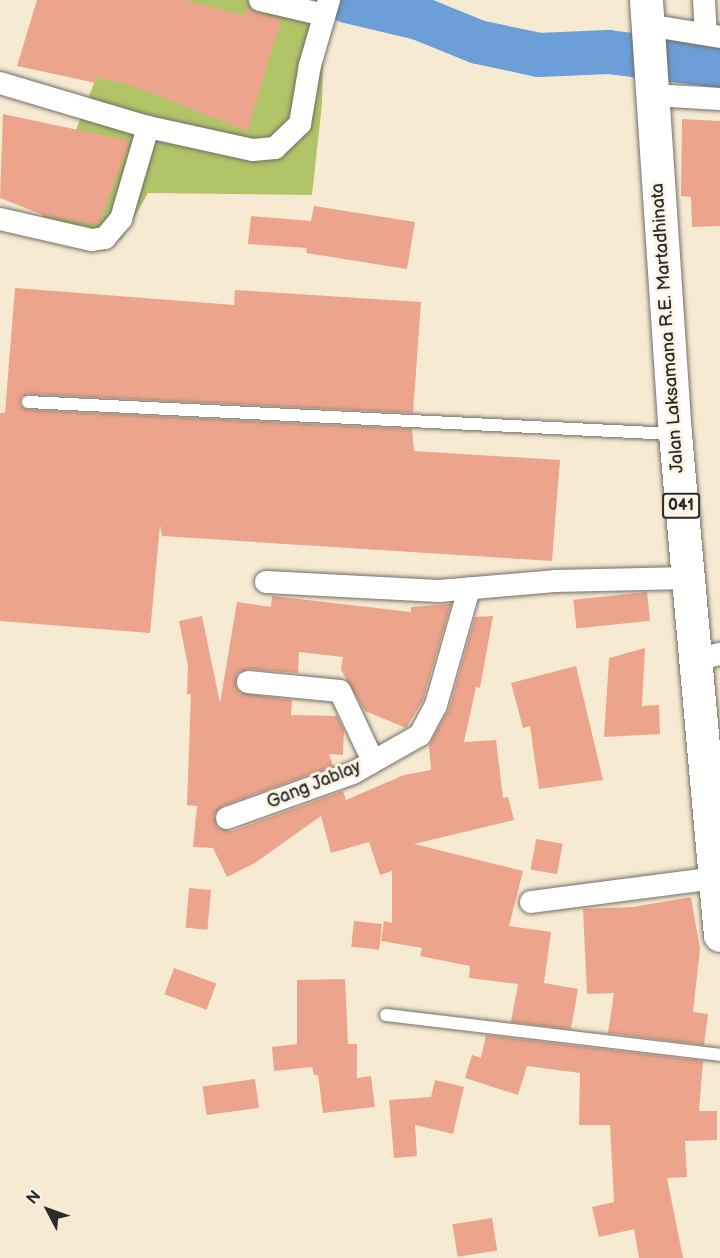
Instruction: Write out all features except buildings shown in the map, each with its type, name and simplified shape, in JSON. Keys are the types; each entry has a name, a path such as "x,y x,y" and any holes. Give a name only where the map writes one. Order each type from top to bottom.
{"main road":[{"name":"Jalan Laksamana R.E. Martadhinata","path":"646,23 687,578 709,657 720,935"}],"street":[{"path":"0,83 148,126 254,150 275,148 300,124 327,7 260,0"},
{"path":"646,23 713,36 704,0"},
{"path":"652,86 720,99"},
{"path":"0,219 92,240 105,238 121,219 148,126"},
{"path":"266,582 439,591 555,581 687,578"},
{"name":"Gang Jablay","path":"227,818 353,773 420,735 436,705 469,589"},
{"path":"248,682 340,691 373,761"},
{"path":"531,902 717,872"}],"lane":[{"path":"28,402 675,434"},
{"path":"386,1016 720,1055"}],"green space":[{"path":"126,0 260,0 324,15 322,104 312,195 148,193 121,240 39,226"}],"waterway":[{"path":"347,1 419,18 478,42 539,55 608,52 720,66"}]}
